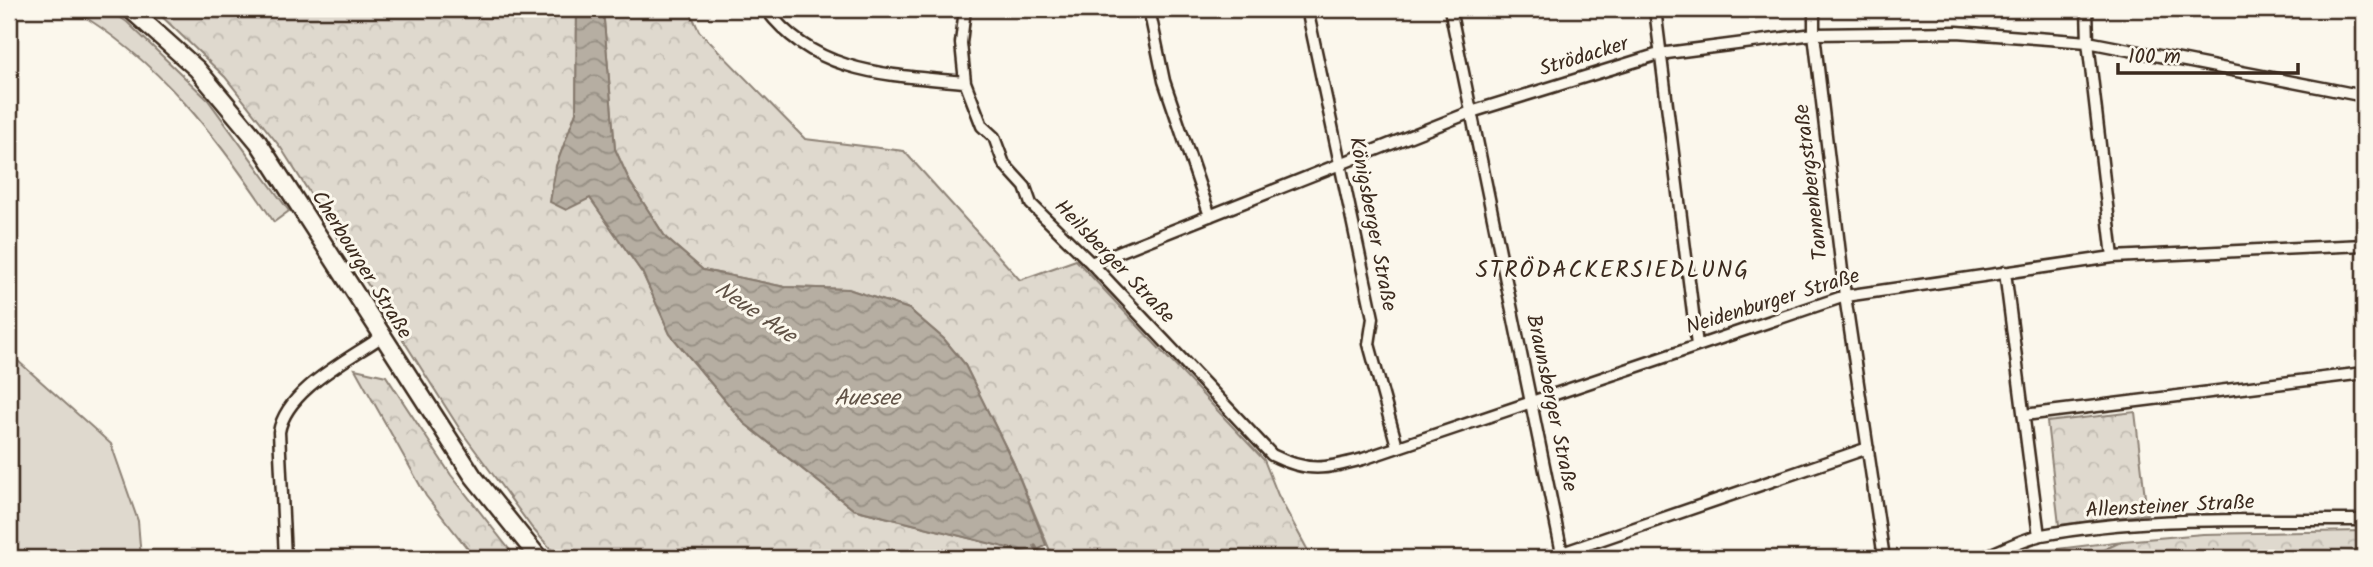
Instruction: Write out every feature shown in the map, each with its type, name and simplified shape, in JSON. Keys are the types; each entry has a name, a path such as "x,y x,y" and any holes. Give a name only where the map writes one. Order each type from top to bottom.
{"main road":[{"name":"Cherbourger Straße","path":"130,9 197,69 258,142 381,337 473,476 539,558"}],"street":[{"path":"766,9 778,25 799,43 846,67 870,73 965,82"},
{"name":"Heilsberger Straße","path":"965,9 961,43 965,82 982,126 994,136 1004,164 1025,187 1031,204 1091,263 1272,455 1295,466"},
{"path":"1149,9 1164,81 1210,216"},
{"name":"Königsberger Straße","path":"1307,9 1373,318 1369,344 1398,446"},
{"name":"Braunsberger Straße","path":"1450,9 1562,555"},
{"path":"1655,9 1697,345"},
{"name":"Tannenbergstraße","path":"1814,9 1814,34 1846,296 1884,558"},
{"path":"2087,9 2088,42 2113,257"},
{"name":"Strödacker","path":"1091,263 1471,112 1659,54 1814,34 1957,32 2088,42 2364,96"},
{"name":"Neidenburger Straße","path":"1295,466 1322,470 1846,296 2113,257 2364,245"},
{"path":"2005,272 2039,536"},
{"path":"285,558 279,432 281,417 300,393 381,337"},
{"path":"2024,415 2364,373"},
{"path":"1562,555 1868,448"},
{"name":"Allensteiner Straße","path":"1981,558 2039,536 2109,527 2200,521 2364,520"}],"green space":[{"path":"72,9 108,9 127,22 208,100 289,211 274,222 209,132 160,77 133,52"},
{"path":"154,9 577,9 576,112 556,166 590,198 643,274 670,334 744,423 853,509 1032,554 1035,558 559,558 532,528 461,431 281,148 225,77"},
{"path":"603,9 689,9 699,31 805,139 904,151 1020,280 1076,260 1264,460 1278,495 1312,558 1053,558 1013,462 964,363 944,339 909,309 848,289 785,287 703,270 666,238 630,182 615,149"},
{"path":"9,353 111,444 138,521 141,558 9,558"},
{"path":"355,369 386,376 451,475 516,558 475,558 426,496"},
{"path":"2135,412 2147,514 2059,525 2047,422"},
{"path":"2364,531 2364,550 2326,558 2086,558 2123,541 2203,534"},
{"path":"2123,541 2086,558 2022,558 2041,551"}],"water":[{"name":"Auesee","path":"577,9 603,9 615,149 630,182 666,238 703,270 785,287 848,289 909,309 944,339 964,363 1013,462 1046,545 1032,554 853,509 744,423 670,334 643,274 590,198 566,210 550,202 556,166 576,112"}],"waterway":[{"name":"Neue Aue","path":"1035,546 1042,558"}],"district":[{"name":"STRÖDACKERSIEDLUNG","path":"1613,271"}]}
